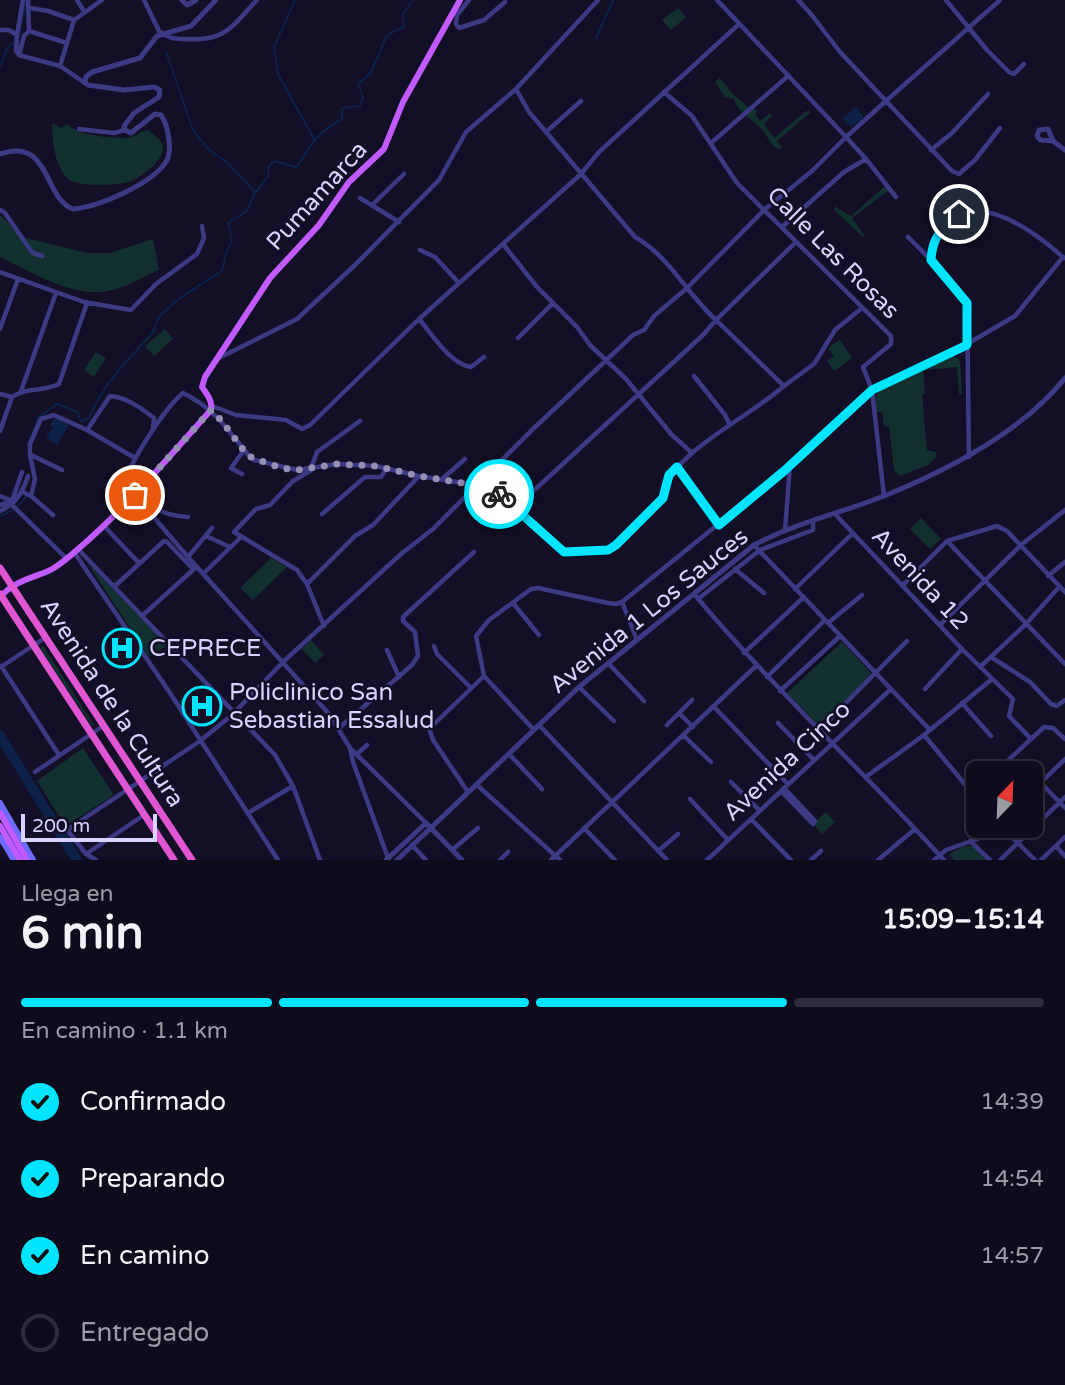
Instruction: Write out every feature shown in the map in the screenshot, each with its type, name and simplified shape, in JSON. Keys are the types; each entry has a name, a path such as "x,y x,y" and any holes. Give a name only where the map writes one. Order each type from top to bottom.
{"highway":[{"name":"Avenida de la Cultura","path":"0,568 192,860"},
{"name":"Avenida de la Cultura","path":"0,595 174,860"}],"main road":[{"name":"Pumamarca","path":"211,408 202,382 270,278 319,225 349,182 384,149 403,102 453,8 460,0"},
{"path":"0,595 23,579 47,572 76,551 136,494 211,408"},
{"path":"0,803 30,860"},
{"path":"0,811 9,818"},
{"path":"0,811 30,860"},
{"path":"0,826 15,859"},
{"path":"0,837 15,859"}],"street":[{"path":"19,55 24,36 29,31 30,8 26,0"},
{"path":"26,0 17,35 16,51 19,55 60,66 85,83 124,90 154,87 160,90 156,100 128,118 125,130"},
{"path":"77,0 84,11"},
{"path":"60,66 74,20 102,0"},
{"path":"144,0 163,35 192,40 216,38 232,29 257,0"},
{"path":"182,0 187,5 196,0"},
{"path":"85,83 89,74 140,58 154,39 191,26 216,0"},
{"path":"469,0 457,15 456,24 459,28 484,20 505,2"},
{"path":"219,358 297,319 439,180 461,137 516,89 598,0"},
{"path":"717,0 866,159 896,197"},
{"path":"798,0 840,52 953,171 962,174 1000,128"},
{"path":"946,0 1011,74 1024,64"},
{"path":"96,860 86,854 68,831 70,828 200,741 234,713 283,662 401,554 433,529 633,335 644,330 654,316 687,288 764,210 812,171 846,137 1000,0"},
{"path":"30,8 74,20"},
{"path":"188,517 170,516 151,507 125,484 135,458 180,394 186,394 211,408 236,415 286,420 302,429 310,425 419,319 581,174 599,152 738,25"},
{"path":"0,30 9,30 17,35"},
{"path":"29,31 66,43"},
{"path":"710,143 788,76"},
{"path":"516,89 529,112 635,237 644,242 673,270 716,320 784,386"},
{"name":"Calle Las Rosas","path":"664,92 692,116 737,183 893,340 863,367 872,390 884,496"},
{"path":"931,150 952,133 988,94"},
{"path":"546,132 580,101"},
{"path":"0,154 18,150 36,159 62,202 73,209 136,186 167,161 169,150 161,115 155,114 131,133 125,130 114,133 79,129"},
{"path":"1053,141 1065,150"},
{"path":"782,227 844,172 866,159"},
{"path":"372,205 404,174"},
{"path":"360,198 399,222"},
{"path":"0,210 5,213 33,253 42,256"},
{"path":"667,860 484,676 475,641 478,631 531,589 538,588 615,604 622,602 790,466 872,390 967,345 1015,316 1064,258 1025,228 981,211 959,214 942,229 932,246 931,260"},
{"path":"0,272 87,303 127,309 135,307 156,284 197,254 204,238 202,226"},
{"path":"908,237 967,303 970,457"},
{"path":"516,507 639,394 796,242"},
{"path":"503,244 520,268 639,394 671,434 692,453"},
{"path":"420,250 435,257 458,283"},
{"path":"0,329 18,279"},
{"path":"21,391 56,293"},
{"path":"0,432 12,397 21,391 59,384 87,303"},
{"path":"518,338 553,303"},
{"path":"211,408 254,460 297,470 337,464 387,468 476,485 497,492 564,552 608,550 663,498 669,475 677,467 709,438 804,372 820,356 835,330 862,308"},
{"path":"419,319 462,365 471,368 484,357"},
{"path":"694,376 730,425"},
{"name":"Avenida 1 Los Sauces","path":"387,859 477,785 579,687 754,545 785,530 884,496 970,457 1043,402 1065,378"},
{"path":"0,394 12,397"},
{"path":"87,430 105,401 110,396 115,396 126,399 154,418 152,433"},
{"path":"31,496 36,479 30,444 37,425 48,415 54,415 87,430 135,458"},
{"path":"324,626 307,584 291,565 235,534 235,530 256,509 270,505 293,481 310,471 317,452 360,421"},
{"path":"242,474 232,468 244,450"},
{"path":"30,455 62,470"},
{"path":"442,480 466,459"},
{"path":"785,530 790,466"},
{"path":"677,467 719,525"},
{"path":"322,514 365,477 381,477 387,468"},
{"path":"12,504 22,472"},
{"path":"0,511 12,504 23,492 28,475"},
{"path":"307,584 355,536 373,525 419,476"},
{"path":"23,492 52,515"},
{"path":"136,494 194,568"},
{"path":"0,496 12,504 66,558"},
{"path":"0,505 12,504"},
{"path":"940,625 1021,545 1065,510"},
{"name":"Avenida 12","path":"835,513 992,679"},
{"path":"698,599 760,550 813,530 813,521"},
{"path":"103,526 139,563"},
{"path":"903,585 947,541 993,526 1004,528 1065,592"},
{"path":"188,557 212,528"},
{"path":"795,589 853,533"},
{"path":"206,536 230,547"},
{"path":"203,574 241,537"},
{"path":"115,586 166,540 203,574 329,714 350,748 387,859"},
{"path":"947,541 1065,664"},
{"path":"754,545 930,730"},
{"path":"76,551 115,586 275,755 293,786 320,860"},
{"path":"76,551 278,860"},
{"path":"338,729 399,677 418,656 415,632 403,621 403,617 474,552"},
{"path":"1048,576 1065,562"},
{"path":"142,615 194,568"},
{"path":"735,569 764,593"},
{"path":"979,667 1026,624 1059,587"},
{"path":"693,593 756,666 867,776 944,860"},
{"path":"767,677 827,622 862,595"},
{"path":"744,653 804,597"},
{"path":"622,602 637,640"},
{"path":"513,603 539,635"},
{"path":"780,691 839,636"},
{"path":"46,637 1,667 59,755"},
{"path":"820,729 906,641"},
{"path":"434,646 437,654 471,688"},
{"path":"925,689 962,649"},
{"path":"387,650 399,677"},
{"path":"991,657 1030,682 1051,704 1058,706 1065,700"},
{"path":"609,664 644,701"},
{"path":"477,785 555,858 756,666"},
{"path":"468,792 433,740 430,731 484,676"},
{"path":"867,776 924,735 992,679 1011,697 1014,702 1009,716 1031,739"},
{"path":"579,687 614,721"},
{"name":"Avenida Cinco","path":"707,860 891,689"},
{"path":"667,725 692,700"},
{"path":"962,703 991,736"},
{"path":"714,707 813,824 816,821 784,788"},
{"path":"679,712 693,727"},
{"path":"778,723 814,760"},
{"path":"35,772 104,726"},
{"path":"1007,761 1047,726 1065,739"},
{"path":"924,735 966,786"},
{"path":"684,736 711,762"},
{"path":"358,753 367,745"},
{"path":"350,748 358,753 462,860"},
{"path":"509,754 542,789"},
{"path":"1043,779 1065,759"},
{"path":"731,782 760,811"},
{"path":"1043,785 1065,808"},
{"path":"248,813 293,786"},
{"path":"1000,860 1065,797"},
{"path":"690,799 728,840"},
{"path":"86,854 144,814"},
{"path":"751,819 791,860"},
{"name":"Avenida 1 Los Sauces","path":"397,860 428,825"},
{"path":"452,850 478,828"},
{"path":"584,828 615,860"},
{"path":"877,860 915,829"},
{"path":"658,851 678,834"},
{"path":"1041,860 1065,837"},
{"path":"934,860 946,850 979,838"},
{"path":"1013,838 1035,860"},
{"path":"970,841 990,860"},
{"path":"412,845 426,860"},
{"path":"1056,846 1064,858"},
{"path":"811,860 821,851"},
{"path":"500,860 509,852"}],"green space":[{"path":"678,8 686,17 671,30 662,20"},
{"path":"720,78 750,109 758,112 755,114 760,121 770,113 772,116 764,124 774,138 806,111 811,112 777,141 782,147 779,149 739,108 734,99 725,97 715,82"},
{"path":"54,124 61,128 67,124 87,134 113,138 127,138 148,130 161,142 163,151 152,167 126,183 79,183 67,178 59,166 54,146"},
{"path":"885,186 888,191 852,218 865,236 835,211 834,206 851,216"},
{"path":"0,215 26,238 87,253 110,253 153,239 159,270 108,291 80,291 66,287 0,257"},
{"path":"165,329 173,339 154,356 145,346"},
{"path":"840,340 852,358 834,371 827,361 834,356 828,348"},
{"path":"96,352 106,358 94,377 84,370"},
{"path":"953,355 960,361 962,394 959,394 957,367 925,370"},
{"path":"923,369 925,394 922,395 927,450 936,452 936,457 928,465 900,476 894,470 889,426 884,427 882,412 876,412 876,395"},
{"path":"921,518 941,539 930,549 910,529"},
{"path":"271,558 287,567 253,600 240,588"},
{"path":"86,561 168,645 172,652 170,654 164,647 149,657"},
{"path":"311,640 324,655 315,663 302,649"},
{"path":"842,642 873,675 818,725 787,693"},
{"path":"43,646 94,725 92,726 40,648"},
{"path":"198,689 203,689 217,703 213,706 205,694 200,692 190,697 191,704 186,711 179,701"},
{"path":"83,748 114,795 65,826 37,781"},
{"path":"826,812 835,822 822,834 813,824"},
{"path":"964,846 973,846 988,860 954,860 949,854"}],"water":[{"path":"856,107 864,117 851,127 843,118"},
{"path":"56,416 69,425 57,445 46,438"},
{"path":"0,734 78,860 71,860 0,745"}],"waterway":[{"path":"19,37 26,0"},
{"path":"295,0 274,47 278,74 315,141"},
{"path":"28,445 38,418 57,404 77,412 81,421 89,418 108,384 153,333 160,316 181,297 222,271 232,240 228,223 247,211 255,193 268,177 269,166 275,161 296,167 311,144 342,119 342,108 360,106 363,97 358,84 371,72 387,35 404,27 403,14 413,0"},
{"path":"596,38 613,0"},
{"path":"0,66 7,49 13,43"},
{"path":"166,52 193,130 209,150 228,163 255,192"},
{"path":"0,516 15,509 26,497"},
{"path":"0,734 78,860"}],"way so far":[{"path":"135,495 211,410 248,456 281,468 297,470 337,464 376,466 476,485 499,494"}],"place":[{"name":"CEPRECE","path":"122,648"},
{"name":"Policlinico San Sebastian Essalud","path":"202,706"}],"route":[{"path":"499,494 564,552 597,548 608,550 663,498 669,475 677,467 719,525 784,471 872,390 967,345 967,303 931,260 935,238 959,214"}]}
